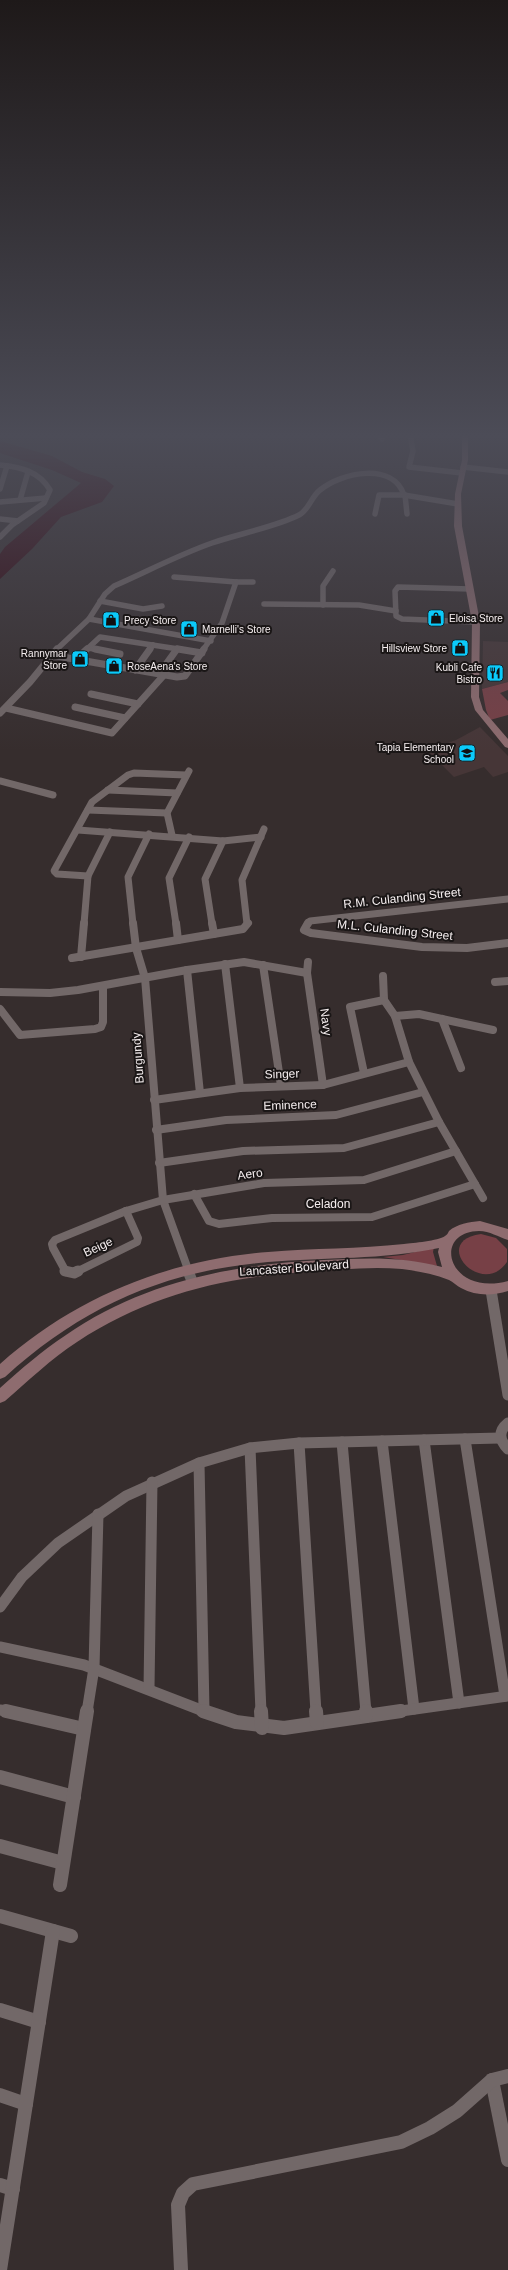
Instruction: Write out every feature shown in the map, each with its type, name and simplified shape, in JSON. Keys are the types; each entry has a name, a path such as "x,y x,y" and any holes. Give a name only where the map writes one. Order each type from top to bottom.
{"main road":[{"path":"461,540 476,622 477,647 475,692 477,705 492,728 508,745"},
{"path":"453,1276 444,1258 448,1241 463,1229 477,1226 491,1227 508,1235"},
{"name":"Lancaster Boulevard","path":"0,1397 25,1372 90,1325 190,1275 229,1260 268,1256 404,1250 448,1241"},
{"name":"Lancaster Boulevard","path":"0,1373 13,1360 80,1311 119,1293 190,1275 232,1273 269,1268 383,1263 405,1264 453,1276 472,1287 491,1290"},
{"path":"491,1290 508,1286"}],"street":[{"path":"0,713 30,682 52,655 89,619 100,601 114,586 222,540"},
{"path":"323,605 323,586 333,571"},
{"path":"174,577 253,582"},
{"path":"52,655 162,675 177,677 185,676 211,641 222,623 236,582"},
{"path":"470,589 398,588 395,591 396,616 402,619 476,622"},
{"path":"100,601 143,609 162,606"},
{"path":"264,604 359,605 396,611"},
{"path":"89,619 211,641"},
{"path":"75,660 100,637 202,653"},
{"path":"111,666 129,641"},
{"path":"135,670 153,645"},
{"path":"88,648 120,654"},
{"path":"6,708 112,733 162,675 177,649"},
{"path":"91,694 138,704"},
{"path":"75,707 125,718"},
{"path":"88,876 57,874 54,871 78,830 92,802 130,773 188,773 167,813 172,835"},
{"path":"0,781 53,795"},
{"path":"108,790 177,793"},
{"path":"88,810 167,813"},
{"path":"72,958 242,929 248,923 242,880 264,829"},
{"path":"78,830 172,835 223,841 261,837"},
{"path":"81,957 88,876 110,832"},
{"name":"Burgundy","path":"149,834 128,877 136,948 145,978 156,1130 163,1200 190,1275"},
{"path":"178,940 169,878 189,837"},
{"path":"214,934 205,879 223,841"},
{"name":"R.M. Culanding Street","path":"304,930 310,921 508,899"},
{"name":"M.L. Culanding Street","path":"304,930 311,933 422,947 467,948 508,943"},
{"path":"0,992 50,993 103,986 187,970 244,962 307,973"},
{"name":"Navy","path":"308,962 307,973 323,1085"},
{"path":"225,964 240,1088"},
{"path":"263,965 281,1086"},
{"path":"187,970 200,1093"},
{"path":"383,976 384,1000 395,1016 409,1062 439,1122 483,1198"},
{"path":"495,982 508,981"},
{"path":"0,1009 20,1035 95,1029 101,1027 103,1022 103,986"},
{"path":"364,1073 350,1007 384,1000"},
{"path":"395,1016 419,1014 493,1030"},
{"path":"442,1019 462,1068"},
{"name":"Singer","path":"154,1100 240,1088 323,1085 409,1062"},
{"name":"Eminence","path":"156,1130 226,1120 336,1115 423,1092"},
{"path":"159,1163 243,1151 344,1148 439,1122"},
{"name":"Aero","path":"52,1244 55,1240 126,1211 163,1200 264,1183 364,1180 456,1151"},
{"name":"Celadon","path":"194,1194 209,1221 219,1224 272,1218 372,1217 475,1184"},
{"name":"Beige","path":"52,1244 66,1272 74,1273 137,1242 138,1238 126,1211"},
{"path":"491,1290 508,1395"},
{"path":"508,1423 501,1429 500,1438 508,1449"},
{"path":"0,1607 22,1576 58,1543 98,1514 126,1496 152,1482 199,1463 250,1448 299,1443 500,1438"},
{"path":"0,1647 94,1668 233,1722 262,1728 284,1728 506,1696 465,1439"},
{"path":"424,1440 459,1703"},
{"path":"382,1441 414,1709"},
{"path":"342,1442 366,1716"},
{"path":"299,1443 317,1723"},
{"path":"250,1448 262,1728"},
{"path":"199,1463 204,1710"},
{"path":"150,1689 152,1482"},
{"path":"60,1885 94,1668 98,1514"},
{"path":"0,1710 84,1729"},
{"path":"0,1777 74,1797"},
{"path":"0,1846 64,1863"},
{"path":"0,1916 71,1936"},
{"path":"0,2270 6,2187 26,2104 53,1931"},
{"path":"0,2010 39,2022"},
{"path":"181,2270 178,2205 183,2193 193,2184 401,2142 430,2128 457,2111 492,2080 508,2076"},
{"path":"492,2080 508,2160"},
{"path":"0,2096 26,2104"}],"shaded area":[{"path":"13,540 40,540 0,579 0,554 5,547"},
{"name":"Kubli Cafe Bistro","path":"483,641 508,642 508,682 482,689"},
{"path":"508,682 508,690 500,693 508,701 508,715 490,720 486,710 482,689"},
{"name":"Tapia Elementary School","path":"480,727 508,756 508,772 493,777 484,767 454,777 427,750 456,740"},
{"path":"481,1234 496,1238 507,1249 507,1262 497,1272 485,1274 474,1271 465,1264 460,1256 460,1247 466,1239"},
{"path":"434,1247 433,1252 437,1266 383,1257 403,1255"}],"place":[{"name":"Eloisa Store","path":"436,618"},
{"name":"Precy Store","path":"111,620"},
{"name":"Marnelli's Store","path":"189,629"},
{"name":"Hillsview Store","path":"460,648"},
{"name":"Rannymar Store","path":"80,659"},
{"name":"RoseAena's Store","path":"114,666"},
{"name":"Kubli Cafe Bistro","path":"495,673"},
{"name":"Tapia Elementary School","path":"467,753"}]}
